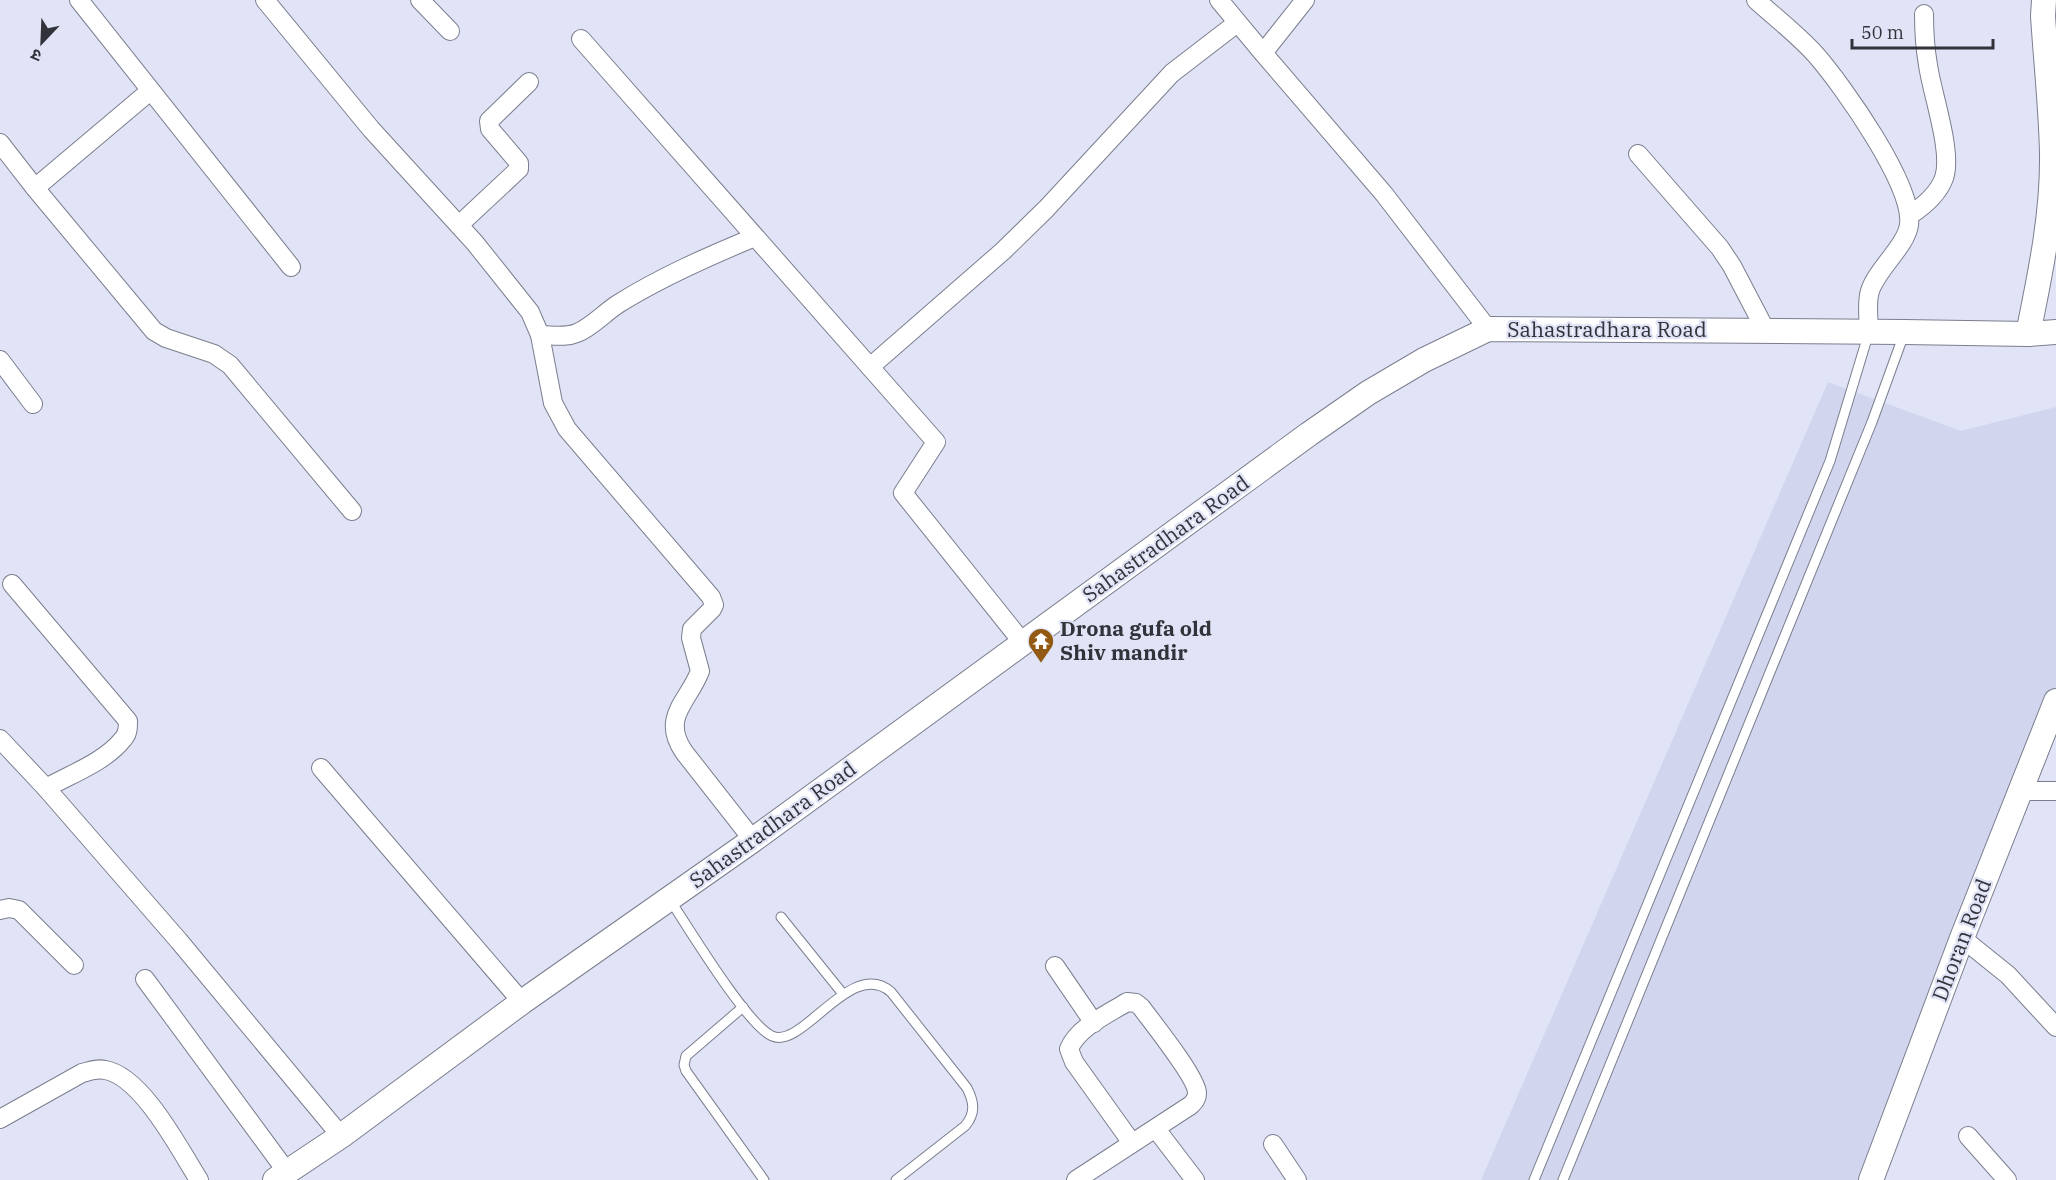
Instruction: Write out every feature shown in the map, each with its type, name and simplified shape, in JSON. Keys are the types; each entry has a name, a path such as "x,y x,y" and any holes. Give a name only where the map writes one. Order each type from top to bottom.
{"main road":[{"path":"2028,334 2047,230 2051,182 2052,154 2043,0"},
{"name":"Sahastradhara Road","path":"281,1176 341,1136 522,1002 670,900 1368,393 1424,360 1488,329 2028,334 2056,332"},
{"name":"Dhoran Road","path":"1871,1180 1962,938 2056,701"}],"street":[{"path":"79,0 291,267"},
{"path":"265,0 371,129 459,225 530,312 540,335 550,392 557,413 567,429 714,602 710,612 692,629 691,638 700,671 679,707 675,720 676,738 684,752 753,840"},
{"path":"420,0 450,31"},
{"path":"1219,0 1384,194 1488,329"},
{"path":"1263,54 1305,0"},
{"path":"1756,0 1815,54 1847,94 1877,142 1907,201 1910,215 1907,233 1876,278 1870,291 1869,332"},
{"path":"1910,215 1922,207 1938,190 1944,178 1946,164 1945,144 1928,64 1924,14"},
{"path":"870,367 1038,218 1172,73 1237,23"},
{"path":"581,39 936,442 903,493 1023,643"},
{"path":"459,225 519,169 519,164 490,129 489,122 529,82"},
{"path":"35,188 150,91"},
{"path":"0,143 154,331 166,338 214,354 239,374 352,511"},
{"path":"1638,154 1720,248 1766,331"},
{"path":"540,335 566,336 578,333 617,304 652,285 714,254 755,237"},
{"path":"0,360 33,404"},
{"path":"12,584 128,721 128,731 123,739 104,757 46,788"},
{"path":"1,744 46,788 179,941 341,1136"},
{"path":"321,768 522,1002"},
{"path":"2020,791 2056,791"},
{"path":"0,910 9,908 19,910 74,965"},
{"path":"1962,938 2008,975 2056,1027"},
{"path":"1055,966 1094,1023"},
{"path":"145,979 281,1176"},
{"path":"1076,1180 1156,1129 1196,1099 1197,1091 1185,1068 1145,1012 1136,1003 1127,1002 1074,1039 1070,1049 1071,1056 1132,1143"},
{"path":"0,1119 82,1073 96,1069 106,1070 118,1074 139,1091 151,1105 199,1180"},
{"path":"1156,1129 1195,1180"},
{"path":"1968,1136 2007,1180"},
{"path":"1273,1144 1297,1180"}],"lane":[{"path":"1534,1180 1662,864 1830,461 1869,332"},
{"path":"1563,1180 1872,422 1905,332"},
{"path":"670,900 743,1007 766,1032 784,1038 790,1036 843,994 865,985 877,985 886,988 967,1088 973,1100 974,1109 970,1120 896,1180"},
{"path":"781,917 843,994"},
{"path":"743,1007 686,1056 684,1065 764,1180"}],"shaded area":[{"path":"1828,382 1961,431 2056,407 2056,707 1858,1180 1481,1180"}],"place":[{"name":"Drona gufa old Shiv mandir","path":"1041,664"}]}
